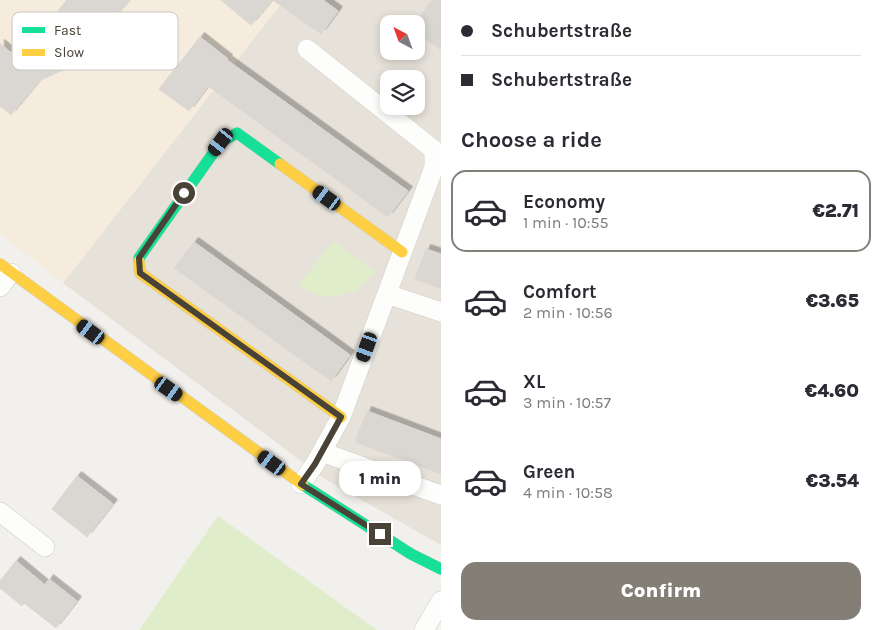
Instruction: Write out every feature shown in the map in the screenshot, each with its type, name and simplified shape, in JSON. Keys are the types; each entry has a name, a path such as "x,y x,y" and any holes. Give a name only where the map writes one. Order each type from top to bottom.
{"street":[{"path":"301,484 322,452 341,417 402,252 434,186 434,150 306,49"},
{"path":"341,417 140,273 139,258 221,142 237,134 402,252"},
{"path":"4,275 301,484 411,554 441,569"},
{"path":"387,294 441,312"},
{"path":"322,452 441,495"},
{"path":"0,512 45,547"},
{"path":"424,630 441,601"}],"shaded area":[{"path":"0,0 284,0 63,283 0,234"},
{"path":"284,0 441,0 441,545 328,481 63,283"}],"green space":[{"path":"333,241 376,272 353,292 321,297 299,285"},
{"path":"218,516 377,630 139,630"}],"building":[{"path":"67,0 129,0 119,12 57,12"},
{"path":"221,0 272,0 251,25"},
{"path":"273,0 323,0 338,11 321,34"},
{"path":"432,0 441,0 441,50 425,38 425,15 421,15"},
{"path":"200,37 227,60 408,191 388,217 208,86 189,111 159,89 174,70 178,70 178,65"},
{"path":"0,44 12,53 12,70 63,70 39,81 11,115 0,106"},
{"path":"194,242 350,355 331,381 174,268"},
{"path":"426,249 441,254 441,289 415,279"},
{"path":"367,411 441,439 441,474 355,442"},
{"path":"77,476 113,504 87,537 52,509"},
{"path":"16,561 45,585 49,579 77,601 56,628 24,603 22,606 0,588 0,581"}],"traffic: fast":[{"path":"139,261 139,258 221,142 237,133 280,164"},
{"path":"303,485 411,554 441,569"}],"traffic: slow":[{"path":"280,164 402,252"},
{"path":"139,261 140,273 341,417"},
{"path":"0,264 303,485"}],"route":[{"path":"184,193 139,258 140,273 341,417 315,464 301,484 380,534"}]}
